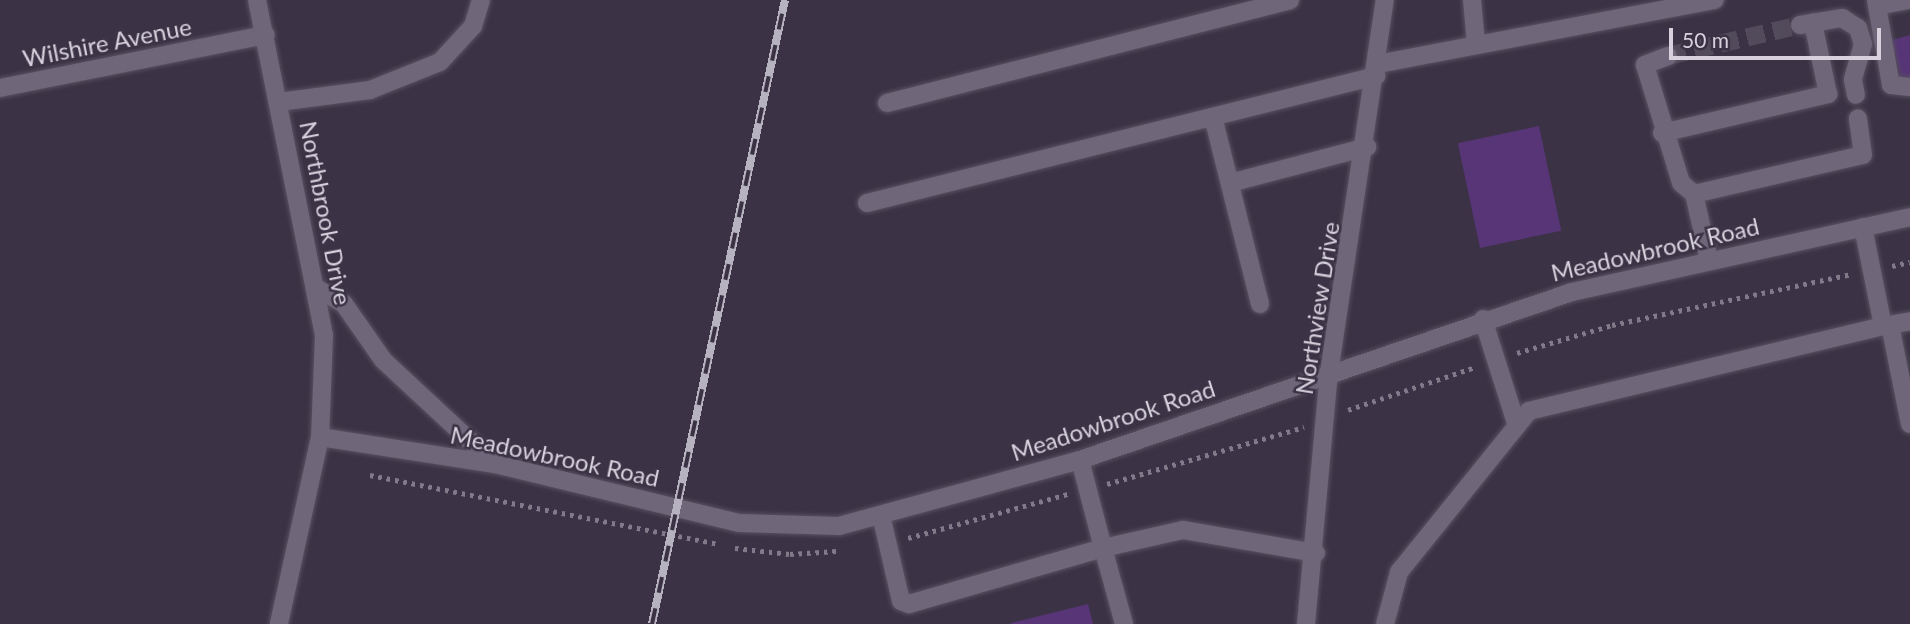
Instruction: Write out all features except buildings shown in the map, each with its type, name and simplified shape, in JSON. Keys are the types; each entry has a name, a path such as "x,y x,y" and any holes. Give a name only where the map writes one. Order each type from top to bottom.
{"street":[{"name":"Northbrook Drive","path":"257,0 318,289 324,335 320,437 279,624"},
{"path":"279,102 370,90 440,62 473,26 481,0"},
{"path":"887,103 1290,0"},
{"name":"Northview Drive","path":"1307,624 1316,553 1329,373 1367,147 1385,0"},
{"path":"1472,0 1476,44"},
{"path":"867,203 1213,117 1476,44 1714,0"},
{"path":"1907,0 1876,3 1891,85 1910,87"},
{"path":"1662,132 1828,94 1806,24 1842,18 1858,28 1863,44 1853,80 1856,95"},
{"name":"Wilshire Avenue","path":"0,88 266,35"},
{"path":"1668,55 1644,65 1662,132 1681,183 1694,194 1709,260"},
{"path":"1213,117 1259,304"},
{"path":"1694,194 1863,155 1858,118"},
{"path":"1230,183 1367,147"},
{"name":"Meadowbrook Road","path":"320,437 495,464 739,523 839,526 1080,460 1483,319 1709,260 1910,217"},
{"path":"1863,227 1887,325 1906,388 1910,424"},
{"path":"318,289 344,304 383,360 495,464"},
{"path":"1483,319 1517,426"},
{"path":"1385,624 1399,572 1529,411 1910,321"},
{"path":"1080,460 1124,624"},
{"path":"881,515 901,601 909,604 1103,548 1183,530 1316,553"}],"path":[{"path":"1900,264 1910,262"},
{"path":"1519,352 1612,326 1843,276"},
{"path":"1368,402 1476,366"},
{"path":"1114,482 1272,438"},
{"path":"370,475 747,550 807,554 846,549"},
{"path":"915,537 1061,496"}],"tunnel":[{"path":"1668,56 1800,25"}],"railway":[{"path":"652,624 785,0"}]}
